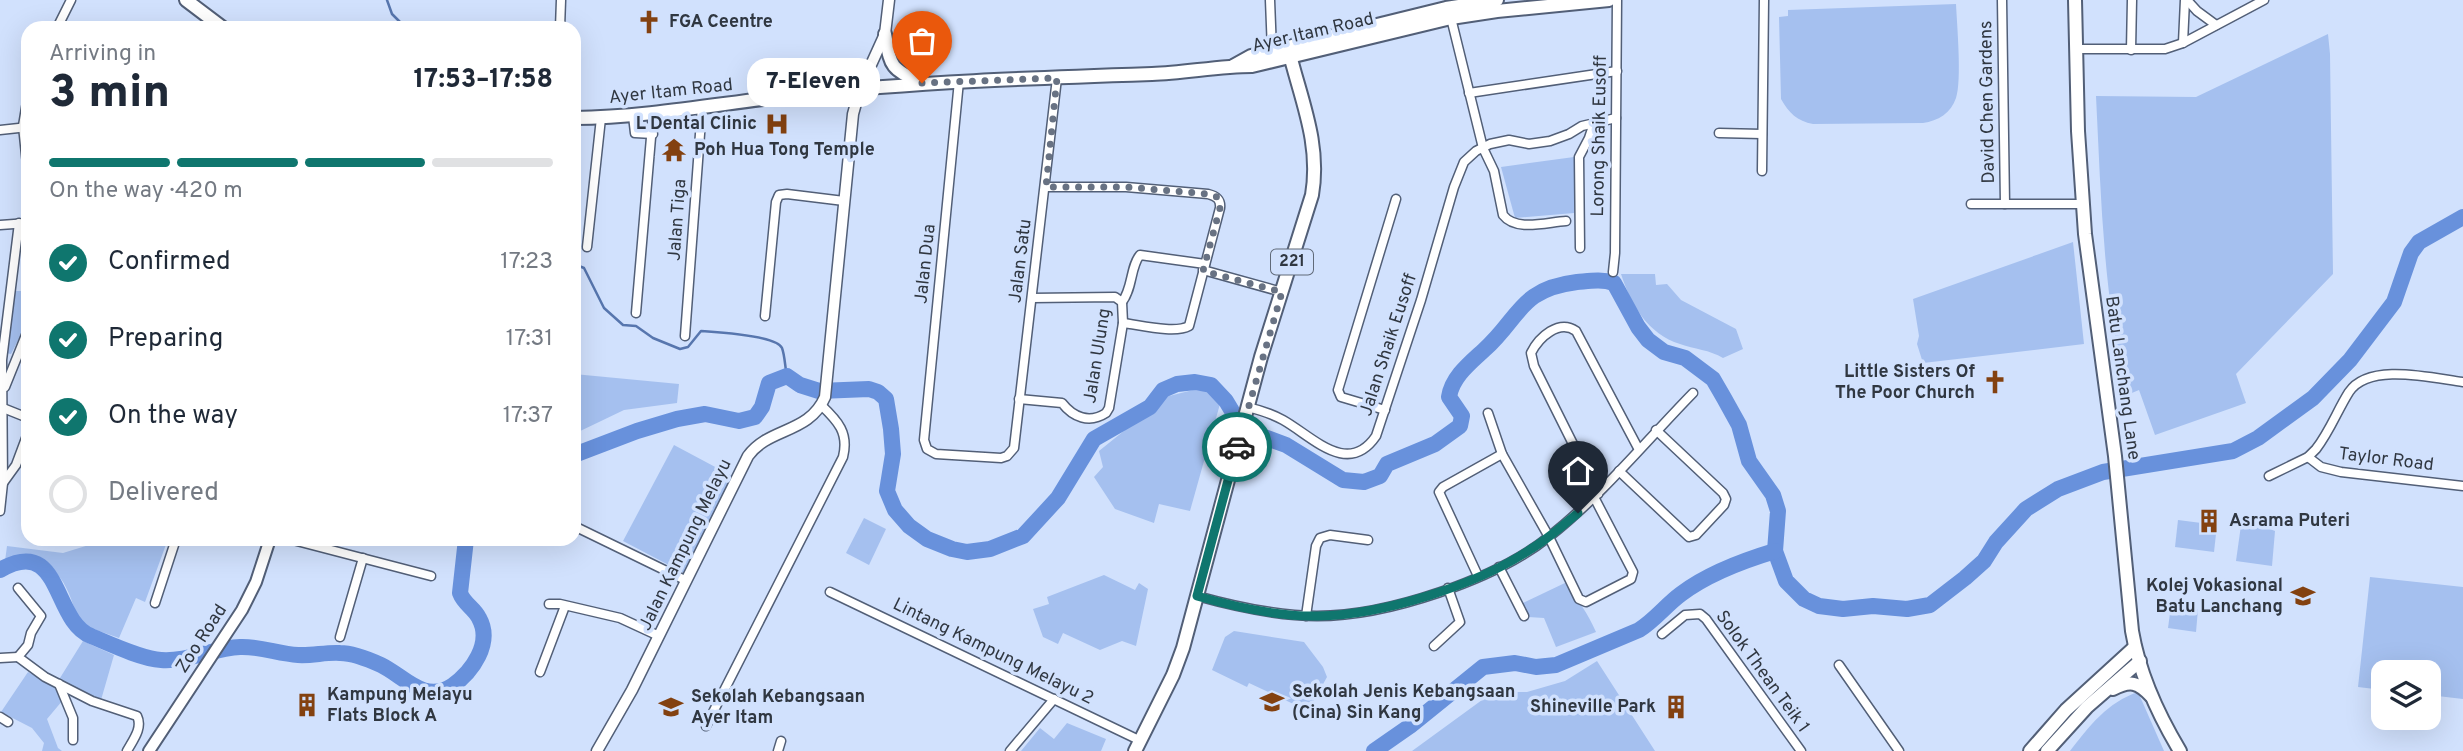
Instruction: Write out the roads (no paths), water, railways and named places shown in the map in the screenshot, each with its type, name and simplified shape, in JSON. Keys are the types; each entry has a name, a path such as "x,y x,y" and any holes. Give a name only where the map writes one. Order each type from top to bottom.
{"main road":[{"path":"186,0 214,21"},
{"name":"Ayer Itam Road","path":"1233,66 1251,56 1272,51 1290,53 1451,18 1497,0"},
{"name":"Ayer Itam Road","path":"581,118 653,114 922,83 1171,73 1252,66 1446,8 1609,0"},
{"name":"Batu Lanchang Lane","path":"2075,0 2082,204 2120,494 2135,647 2155,700 2180,751"},
{"path":"885,34 895,69 922,83"},
{"name":"221","path":"1138,746 1178,663 1239,437 1307,217 1316,167 1313,140 1290,53"},
{"name":"Zoo Road","path":"149,751 156,746 229,633 256,582 269,546"},
{"path":"2030,751 2066,710 2135,647"},
{"path":"2048,751 2100,695 2140,662"},
{"path":"2100,695 2133,682 2140,685 2155,700"}],"street":[{"path":"60,21 71,0"},
{"path":"560,21 561,0"},
{"path":"706,726 846,447 838,421 823,401 828,377 853,114 860,89 885,34 889,0"},
{"path":"1270,0 1272,51"},
{"name":"Lorong Shaik Eusoff","path":"1613,272 1617,0"},
{"path":"1762,171 1764,0"},
{"name":"David Chen Gardens","path":"2002,0 2005,204"},
{"path":"2131,50 2132,0"},
{"path":"2183,43 2186,0"},
{"path":"2186,0 2216,25"},
{"path":"2076,49 2159,50 2183,43 2264,0"},
{"path":"1451,18 1483,148 1494,171 1503,215 1507,221 1518,225 1566,221"},
{"path":"1469,93 1618,71"},
{"name":"Jalan Satu","path":"1014,448 1057,78"},
{"name":"Jalan Dua","path":"959,81 924,440 927,449 936,454 1000,458 1007,456 1014,448"},
{"name":"Jalan Tiga","path":"685,336 702,107"},
{"path":"636,313 653,114"},
{"path":"633,116 635,133 653,134"},
{"path":"587,247 601,118"},
{"path":"1483,148 1509,140 1530,144 1550,141 1594,123 1616,118"},
{"path":"1580,248 1579,157 1590,138 1594,123"},
{"path":"0,130 21,128"},
{"path":"1719,133 1762,134"},
{"name":"Jalan Shaik Eusoff","path":"1247,410 1282,419 1335,452 1350,455 1365,450 1371,444 1385,411 1421,300 1454,187 1464,162 1483,148"},
{"path":"1046,187 1126,187 1217,197 1220,208 1191,321 1185,329 1174,330 1123,323"},
{"path":"765,316 776,202 779,195 844,201"},
{"path":"1385,411 1341,397 1338,393 1396,199"},
{"name":"David Chen Gardens","path":"1971,204 2082,204"},
{"path":"0,225 21,223"},
{"path":"0,511 6,319 21,234"},
{"path":"1122,302 1130,288 1136,260 1140,255 1204,267 1282,292"},
{"name":"Jalan Ulung","path":"1019,399 1062,403 1071,414 1078,417 1094,418 1106,413 1123,323 1122,302 1115,297 1032,298"},
{"path":"1488,413 1502,454 1582,601 1590,602 1631,579 1633,568 1534,366 1531,353 1548,333 1561,327 1576,331 1638,448"},
{"path":"2,393 21,347"},
{"path":"2269,476 2308,457 2324,439 2350,390 2366,378 2386,374 2463,382"},
{"path":"1197,596 1249,608 1306,616 1370,610 1398,604 1478,576 1499,567 1549,537 1596,496 1638,448 1693,393"},
{"name":"Jalan Kampung Melayu","path":"597,751 632,690 685,580 754,448 804,423 823,401"},
{"path":"2,408 21,415"},
{"path":"1619,471 1689,537 1696,536 1724,505 1726,499 1723,493 1656,430"},
{"path":"2,483 16,465 21,452"},
{"path":"1478,576 1439,492 1443,486 1502,454"},
{"name":"Taylor Road","path":"2308,457 2321,467 2341,472 2463,486"},
{"path":"581,529 685,580"},
{"path":"1306,616 1316,547 1321,538 1330,535 1368,540"},
{"path":"155,603 174,546"},
{"path":"316,546 431,576"},
{"path":"340,637 363,558"},
{"path":"1499,567 1524,616"},
{"path":"18,588 41,616 31,633 28,646 18,657"},
{"path":"1434,646 1460,622 1448,588"},
{"name":"Lintang Kampung Melayu 2","path":"830,592 1054,699 1138,746"},
{"path":"549,604 620,618 659,636"},
{"path":"540,672 565,606"},
{"name":"Solok Thean Teik 1","path":"1662,634 1685,615 1700,614 1706,619 1801,751"},
{"path":"0,658 18,657 38,672 92,701 137,716 140,724 127,751"},
{"path":"1839,665 1899,751"},
{"path":"60,684 73,718 73,740"},
{"path":"1010,751 1054,699"},
{"path":"0,717 8,722"},
{"path":"778,751 781,741"}],"waterway":[{"path":"387,0 392,14 399,21"},
{"path":"581,452 677,419 705,414 739,421 755,417 762,407 769,383 787,376 800,385 819,391 869,389 886,399 893,454 887,491 895,510 909,526 927,539 967,552 990,549 1023,536 1058,498 1094,439 1150,407 1163,390 1177,384 1195,382 1211,385 1226,401 1238,421 1256,434 1286,445 1343,480 1364,482 1380,476 1387,464 1435,444 1460,426 1462,416 1449,397 1454,383 1462,371 1532,298 1558,286 1605,281 1614,283 1648,340 1664,352 1685,358 1713,379 1739,425 1749,461 1773,495 1778,511 1775,551 1786,581 1804,599 1819,606 1843,609 1873,606 1907,609 1930,605 1965,578 1984,561 1996,542 2026,509 2058,489 2103,472 2233,451 2258,438 2313,398 2350,360 2394,302 2411,253 2419,242 2463,217"},
{"path":"581,267 604,308 623,325 636,326 653,338 680,349 688,347 701,331 769,340 782,348 787,376"},
{"path":"0,570 20,562 35,563 46,571 78,627 91,636 145,657 171,660 240,647 298,655 345,653 377,663 415,686 432,692 452,686 467,673 482,647 484,637 479,618 460,593 465,546"},
{"path":"1374,751 1410,726 1483,667 1515,663 1536,667 1556,665 1639,630 1681,594 1714,574 1775,551"}],"place":[{"name":"FGA Ceentre","path":"649,22"},
{"name":"7-Eleven","path":"922,83"},
{"name":"L Dental Clinic","path":"777,124"},
{"name":"Poh Hua Tong Temple","path":"674,150"},
{"name":"Little Sisters Of The Poor Church","path":"1995,382"},
{"name":"Asrama Puteri","path":"2209,521"},
{"name":"Kolej Vokasional Batu Lanchang","path":"2303,596"},
{"name":"Sekolah Jenis Kebangsaan (Cina) Sin Kang","path":"1272,702"},
{"name":"Kampung Melayu Flats Block A","path":"307,705"},
{"name":"Sekolah Kebangsaan Ayer Itam","path":"671,707"},
{"name":"Shineville Park","path":"1676,707"}]}
